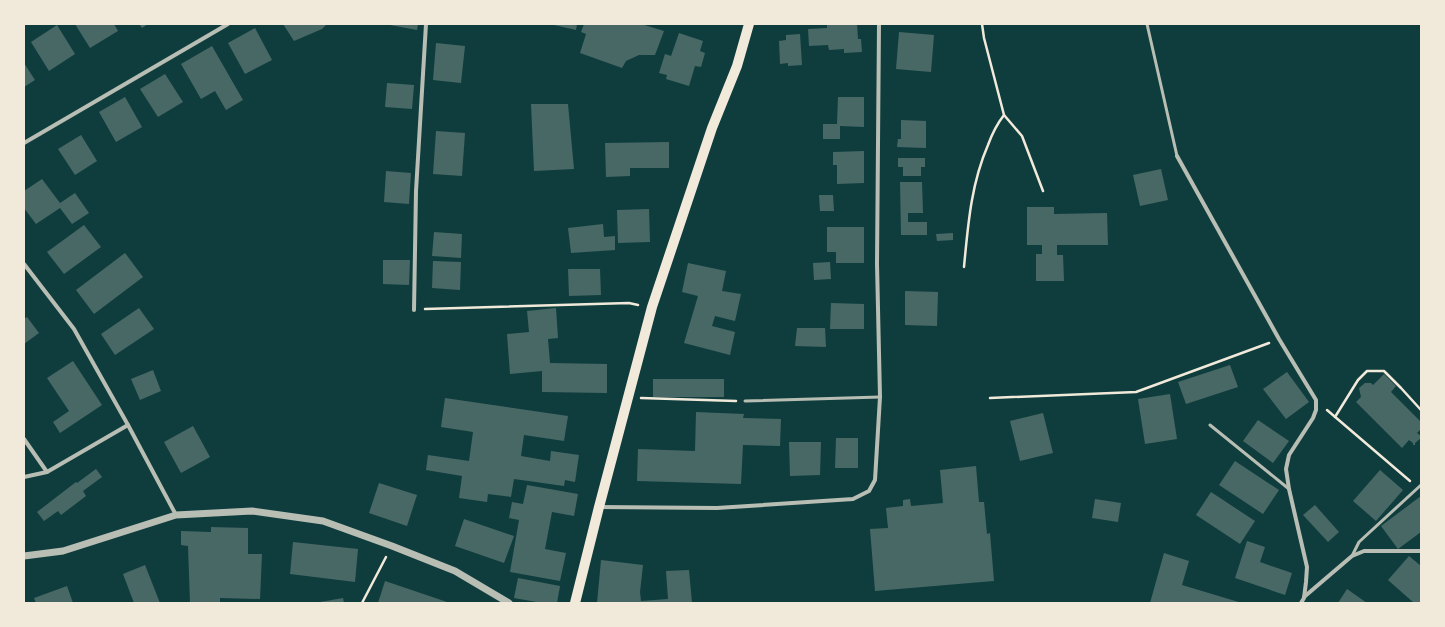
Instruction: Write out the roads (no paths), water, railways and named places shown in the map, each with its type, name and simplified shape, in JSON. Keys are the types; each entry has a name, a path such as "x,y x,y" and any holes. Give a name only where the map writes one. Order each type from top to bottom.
{"main road":[{"path":"575,603 627,398 652,307 712,128 737,66 749,24"}],"street":[{"path":"24,143 228,24"},
{"path":"414,310 416,191 426,24"},
{"path":"599,507 717,508 853,499 869,491 875,480 880,397 877,264 879,24"},
{"path":"1177,156 1279,340 1316,400 1316,410 1313,418 1289,455 1286,469 1289,489 1307,567 1304,598"},
{"path":"24,264 74,329 176,515"},
{"path":"24,477 47,472 128,425"},
{"path":"24,439 47,472"},
{"path":"24,556 63,550 176,515 252,511 323,521 455,571 509,603"},
{"path":"1301,603 1304,598 1352,556 1364,551 1421,551"}],"lane":[{"path":"1147,24 1177,156"},
{"path":"745,401 880,397"},
{"path":"1210,425 1289,489"},
{"path":"1352,556 1359,542 1421,485"}]}
